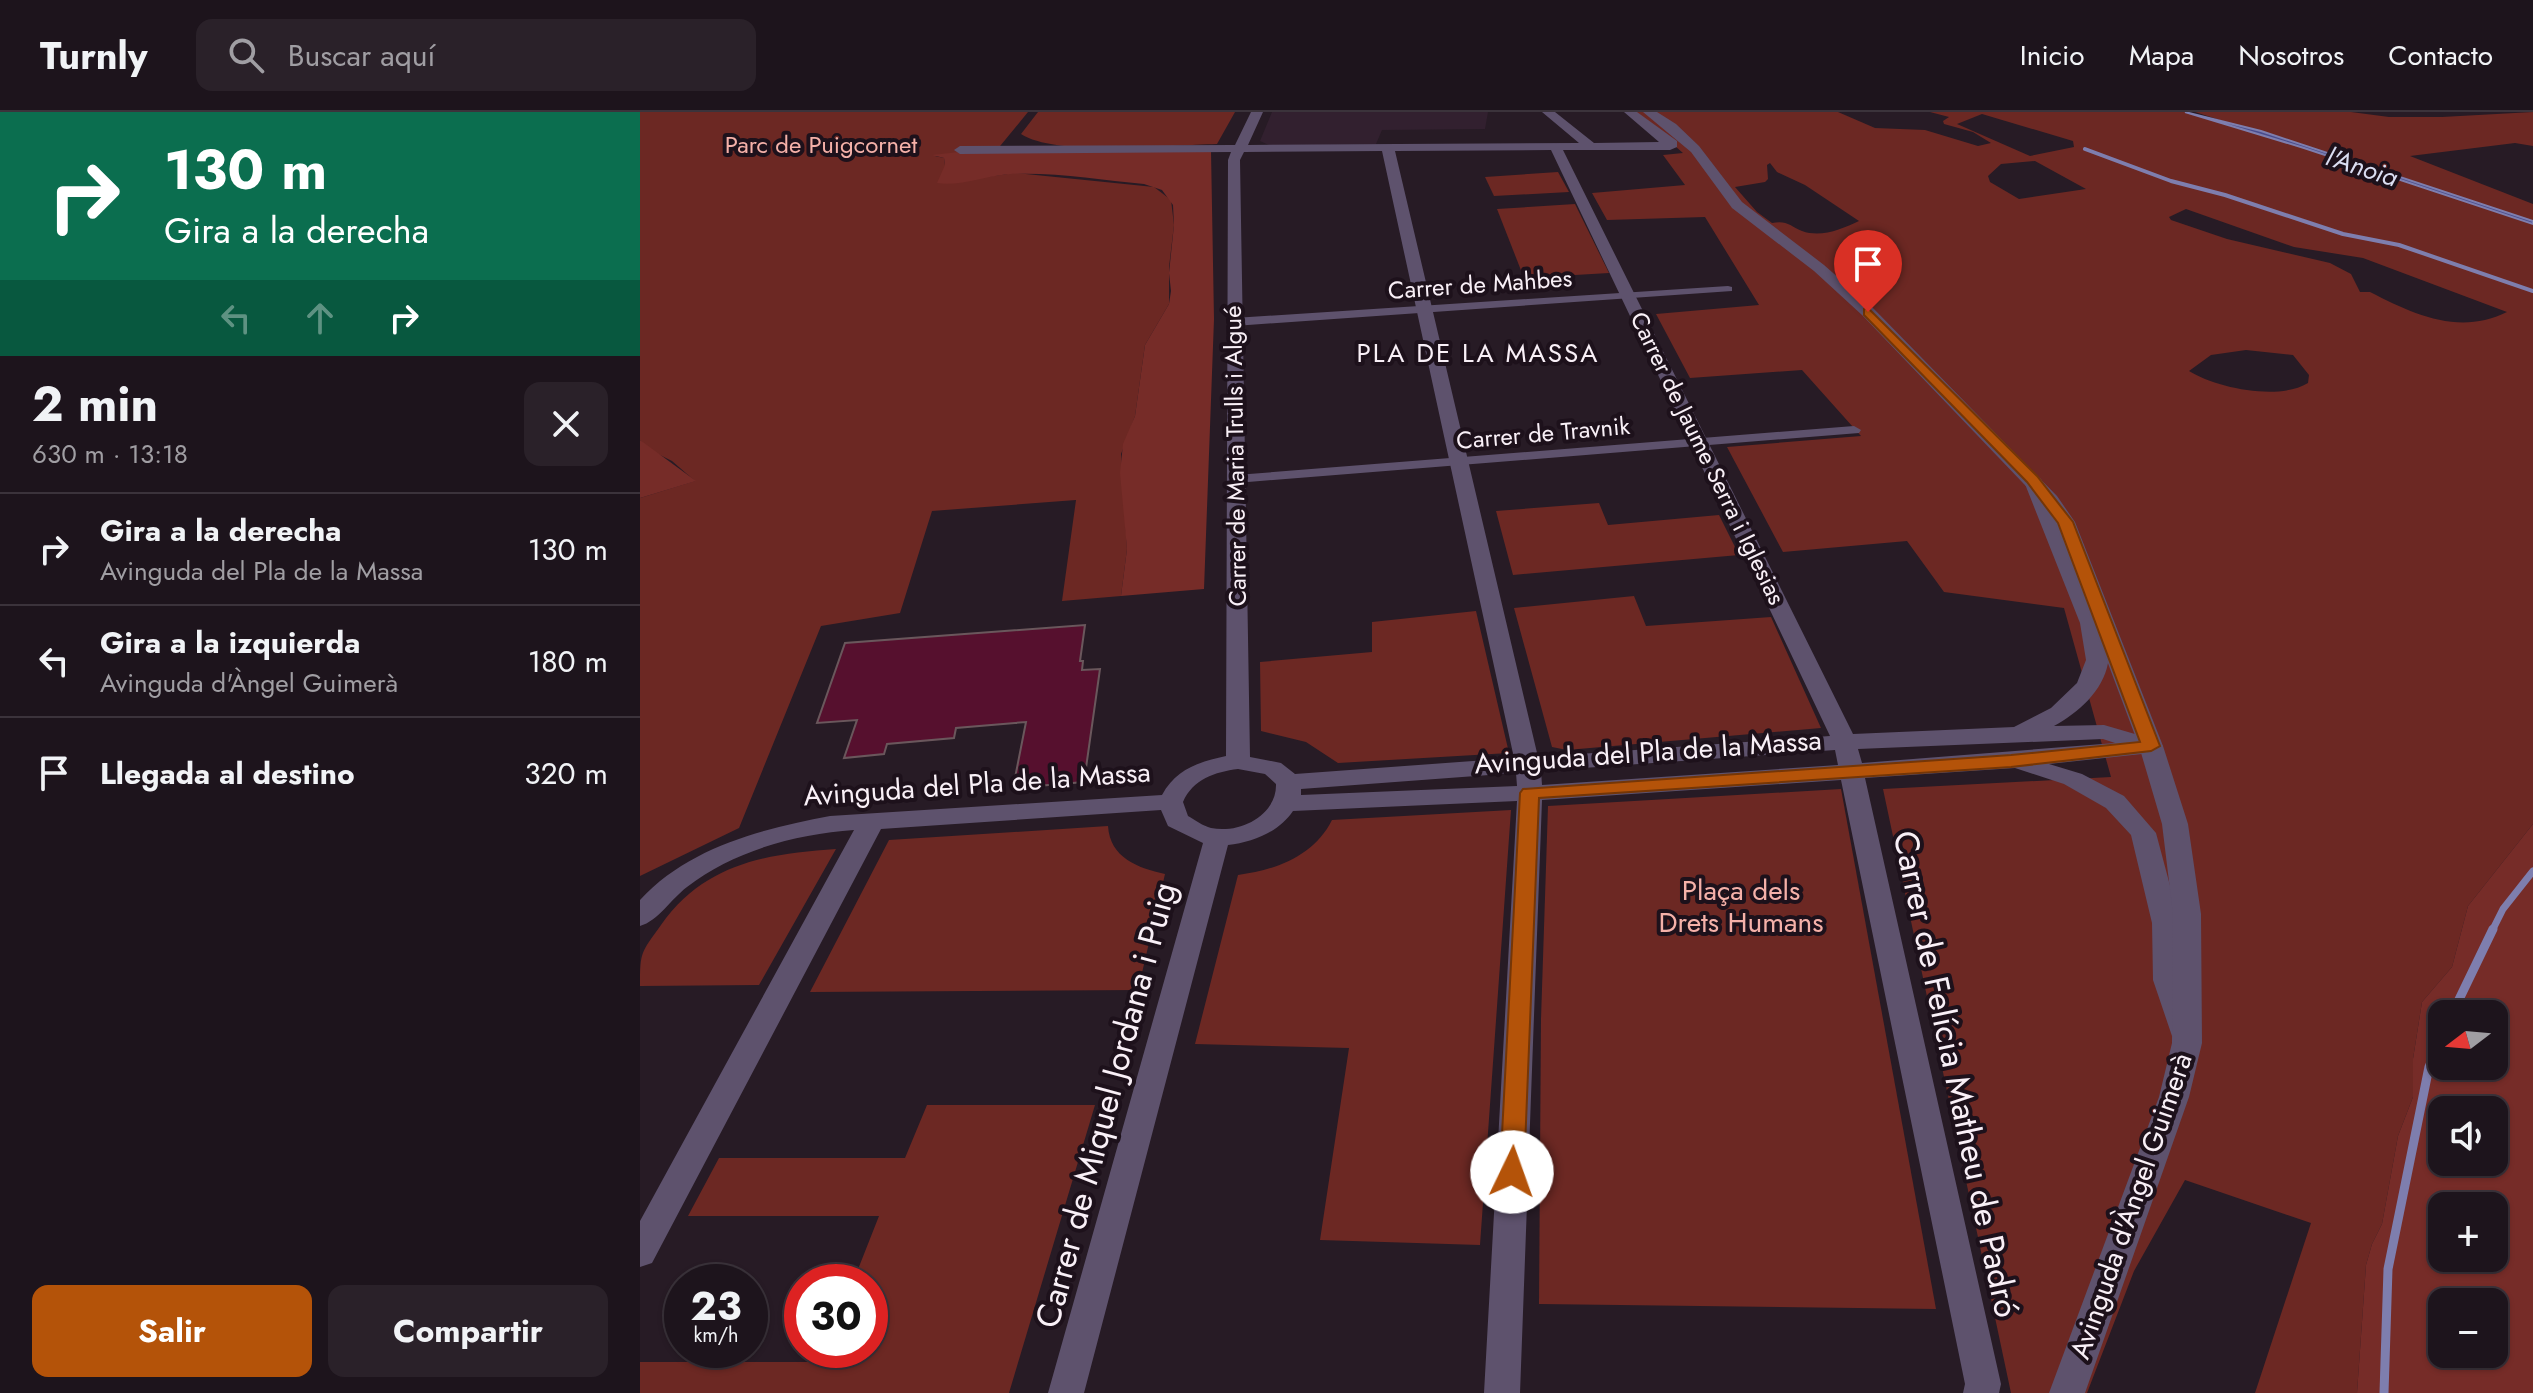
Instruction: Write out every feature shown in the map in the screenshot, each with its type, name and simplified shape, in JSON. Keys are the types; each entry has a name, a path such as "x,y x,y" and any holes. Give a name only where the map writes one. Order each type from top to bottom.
{"street":[{"path":"1238,150 1257,112"},
{"path":"1548,112 1593,148"},
{"name":"Avinguda d'Àngel Guimerà","path":"1630,112 1665,141 1681,145"},
{"name":"Avinguda d'Àngel Guimerà","path":"1649,112 1737,205 1819,268 1868,312 2032,479 2065,522 2151,746 2175,824 2187,914 2187,1043 2174,1097 2067,1393"},
{"path":"960,150 1681,145"},
{"name":"Carrer de Jaume Serra i Iglesias","path":"1556,148 1845,742 1853,772"},
{"path":"1388,149 1529,780 1502,1393"},
{"name":"Carrer de Maria Trulls i Algué","path":"1238,150 1234,160 1238,762"},
{"name":"Carrer de Mahbes","path":"1234,322 1728,289"},
{"name":"Carrer de Travnik","path":"1236,479 1854,430"},
{"name":"Avinguda del Pla de la Massa","path":"1998,735 2042,724 2070,704 2091,678 2098,656 2080,594 2032,479"},
{"name":"Avinguda del Pla de la Massa","path":"1529,780 1845,742 2104,732 2151,746"},
{"name":"Avinguda del Pla de la Massa","path":"1289,793 1529,780 1853,772 2011,761 2151,746"},
{"name":"Avinguda del Pla de la Massa","path":"2011,761 2073,779 2115,802 2143,833 2166,923 2167,980 2187,1043"},
{"path":"1238,762 1269,767 1289,793 1276,819 1245,833 1218,836 1198,833 1182,825 1173,815 1171,802 1178,787 1193,775 1214,766 1238,762"},
{"name":"Carrer de Felícia Matheu de Padró","path":"1853,772 1983,1384 1981,1393"},
{"name":"Avinguda del Pla de la Massa","path":"640,917 655,897 720,854 788,831 872,821 1171,802"},
{"path":"640,1253 872,821"},
{"name":"Carrer de Miquel Jordana i Puig","path":"1066,1393 1218,836"}],"shaded area":[{"path":"1272,112 1488,112 1485,129 1382,130 1376,144 1271,146 1260,141"},
{"path":"1211,151 1214,319 1204,589 1121,596 1127,549 1120,473 1123,444 1135,416 1145,345 1169,304 1173,205 1162,190 1144,184 1078,177 1011,174 937,183 945,165 944,158 932,155 959,152"},
{"path":"640,440 696,481 640,498"},
{"path":"2533,824 2533,1393 2357,1393 2366,1265 2382,1224 2398,1136 2413,1097 2413,1059 2422,1002 2452,967 2468,906"}],"green space":[{"name":"Parc de Puigcornet","path":"640,112 1028,112 996,151 935,156 944,158 945,165 971,179 1015,173 1154,187 1171,200 1174,225 1169,304 1145,345 1135,416 1121,454 1127,549 1121,596 1062,601 1076,500 932,511 900,613 821,626 739,828 640,876 640,498 695,481 640,440"},
{"path":"1038,112 1235,112 1217,144 1086,148 1038,141 1021,134"},
{"path":"1636,112 1838,112 1875,128 1925,130 1978,146 1991,143 1973,132 1944,124 1943,121 1949,117 1930,112 2185,112 2533,224 2533,824 2468,906 2452,967 2422,1002 2413,1059 2413,1097 2398,1136 2382,1224 2366,1265 2357,1393 2255,1393 2311,1223 2185,1180 2134,1271 2087,1393 2011,1393 1883,789 2111,777 2064,608 1944,592 1907,541 1783,552 1727,447 1861,436 1802,370 1690,378 1656,314 1759,305 1705,217 1607,220 1592,193 1685,185 1663,155 1683,153","holes":["1982,114 2073,141 2074,147 2030,156 1957,124","2035,161 2086,189 2019,199 1990,182 1988,176 2001,164","1770,163 1777,172 1805,185 1859,221 1839,230 1817,234 1785,223 1772,223 1757,212 1735,187 1765,182 1768,179 1767,165","2186,209 2294,247 2363,258 2507,312 2471,322 2437,319 2403,308 2370,292 2360,292 2351,274 2330,263 2227,239 2169,217","2246,350 2293,355 2309,375 2308,383 2296,388 2265,392 2215,383 2189,371 2211,355"]},
{"path":"2195,112 2351,112 2389,117 2442,117 2533,112 2533,146 2515,143 2410,156 2533,204 2533,221"},
{"path":"1558,172 1569,192 1494,196 1485,177"},
{"path":"1575,204 1609,273 1524,278 1497,209"},
{"path":"1599,503 1608,525 1719,515 1739,555 1513,575 1496,511"},
{"path":"1634,596 1646,626 1771,617 1821,728 1567,750 1552,747 1514,608"},
{"path":"1476,611 1509,753 1338,763 1306,742 1261,731 1260,662 1372,652 1372,622"},
{"name":"Plaça dels Drets Humans","path":"1841,789 1936,1309 1539,1304 1541,1019 1548,806"},
{"path":"1511,810 1480,1245 1320,1240 1349,1048 1195,1044 1238,875 1280,865 1304,852 1332,820"},
{"path":"1108,826 1114,846 1127,860 1165,874 1138,990 810,992 889,840"},
{"path":"836,849 759,985 640,986 641,959 646,947 678,904 697,888 717,875 761,859"},
{"path":"927,1105 1095,1105 1009,1393 640,1393 640,1362 664,1362 664,1368 768,1368 768,1362 784,1362 784,1368 888,1368 888,1264 860,1264 879,1216 688,1216 719,1158 905,1158"}],"water":[{"name":"l'Anoia","path":"2185,112 2261,131 2533,221 2533,224 2304,148"}],"building":[{"path":"1085,625 1080,661 1083,661 1082,670 1100,669 1084,782 1013,788 1026,722 956,728 954,738 887,744 884,754 844,758 857,720 817,723 845,643"}],"waterway":[{"path":"2085,149 2171,181 2225,195 2343,234 2399,245 2533,291"},
{"path":"2493,929 2503,909 2533,871"},
{"path":"2459,1000 2493,929"},
{"path":"2384,1393 2388,1269 2428,1072"}],"district":[{"name":"PLA DE LA MASSA","path":"1478,353"}],"route":[{"path":"1512,1172 1530,793 2011,761 2151,746 2065,522 2032,479 1868,312"}]}
